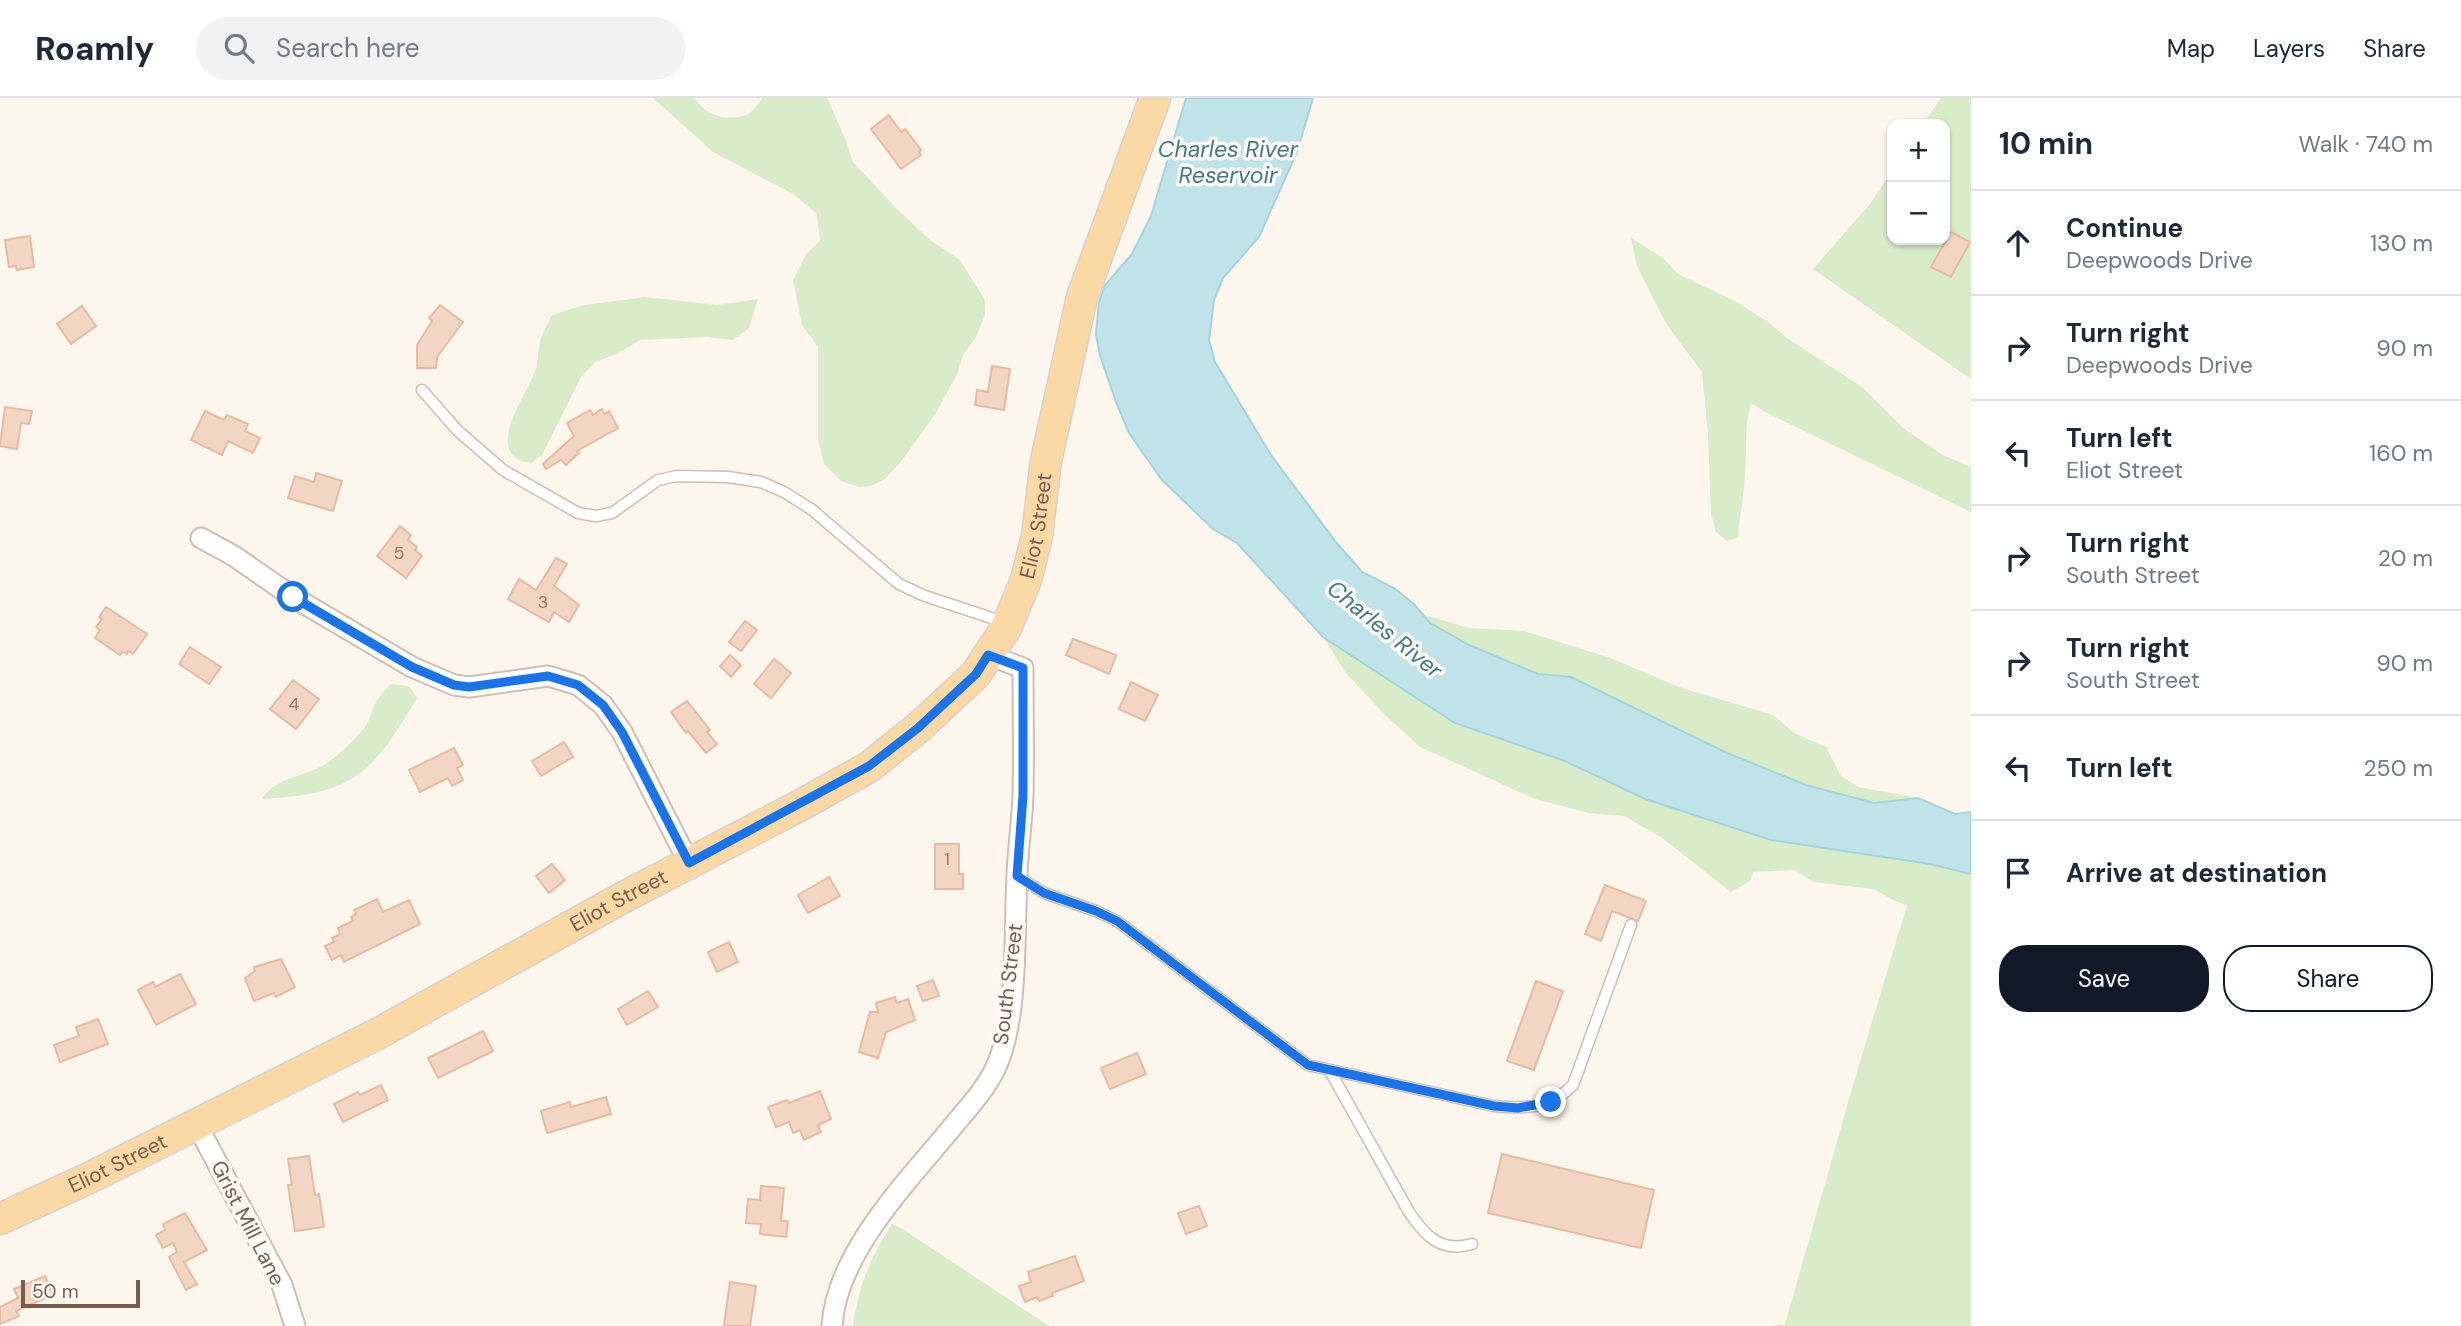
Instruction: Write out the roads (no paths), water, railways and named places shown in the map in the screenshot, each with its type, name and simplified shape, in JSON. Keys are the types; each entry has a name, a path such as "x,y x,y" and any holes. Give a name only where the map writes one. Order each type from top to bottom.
{"main road":[{"name":"Eliot Street","path":"0,1219 89,1178 379,1033 869,766 928,719 976,674 1008,623 1026,580 1037,536 1046,461 1082,297 1155,98"}],"street":[{"path":"201,538 234,556 293,597 412,667 454,685 469,687 548,676 578,685 603,705 622,732 689,863"},
{"name":"South Street","path":"832,1326 841,1283 856,1250 907,1181 973,1102 995,1069 1005,1037 1016,937 1023,796 1023,668 988,655"},
{"name":"Grist Mill Lane","path":"196,1123 282,1285 295,1326"}],"lane":[{"path":"422,390 457,430 503,470 578,513 596,516 612,513 658,480 677,476 728,477 761,482 785,492 811,509 900,584 925,596 1008,623"},
{"path":"1017,876 1044,893 1117,921 1308,1065 1494,1106 1518,1108 1551,1102 1561,1097 1573,1085 1631,925"},
{"path":"1330,1071 1422,1232 1432,1240 1457,1248 1472,1244"}],"water":[{"name":"Charles River Reservoir","path":"1186,98 1313,98 1297,152 1259,237 1223,278 1214,300 1209,340 1215,362 1271,455 1336,542 1362,572 1394,588 1414,604 1430,623 1469,645 1538,674 1571,677 1727,753 1806,785 1874,803 1918,798 1955,814 1971,812 1971,874 1930,864 1771,840 1645,799 1565,761 1455,723 1323,637 1237,543 1213,529 1162,480 1129,433 1100,355 1096,335 1099,302 1105,285 1132,254 1151,216"}],"water label":[{"name":"Charles River","path":"1385,629"}]}
